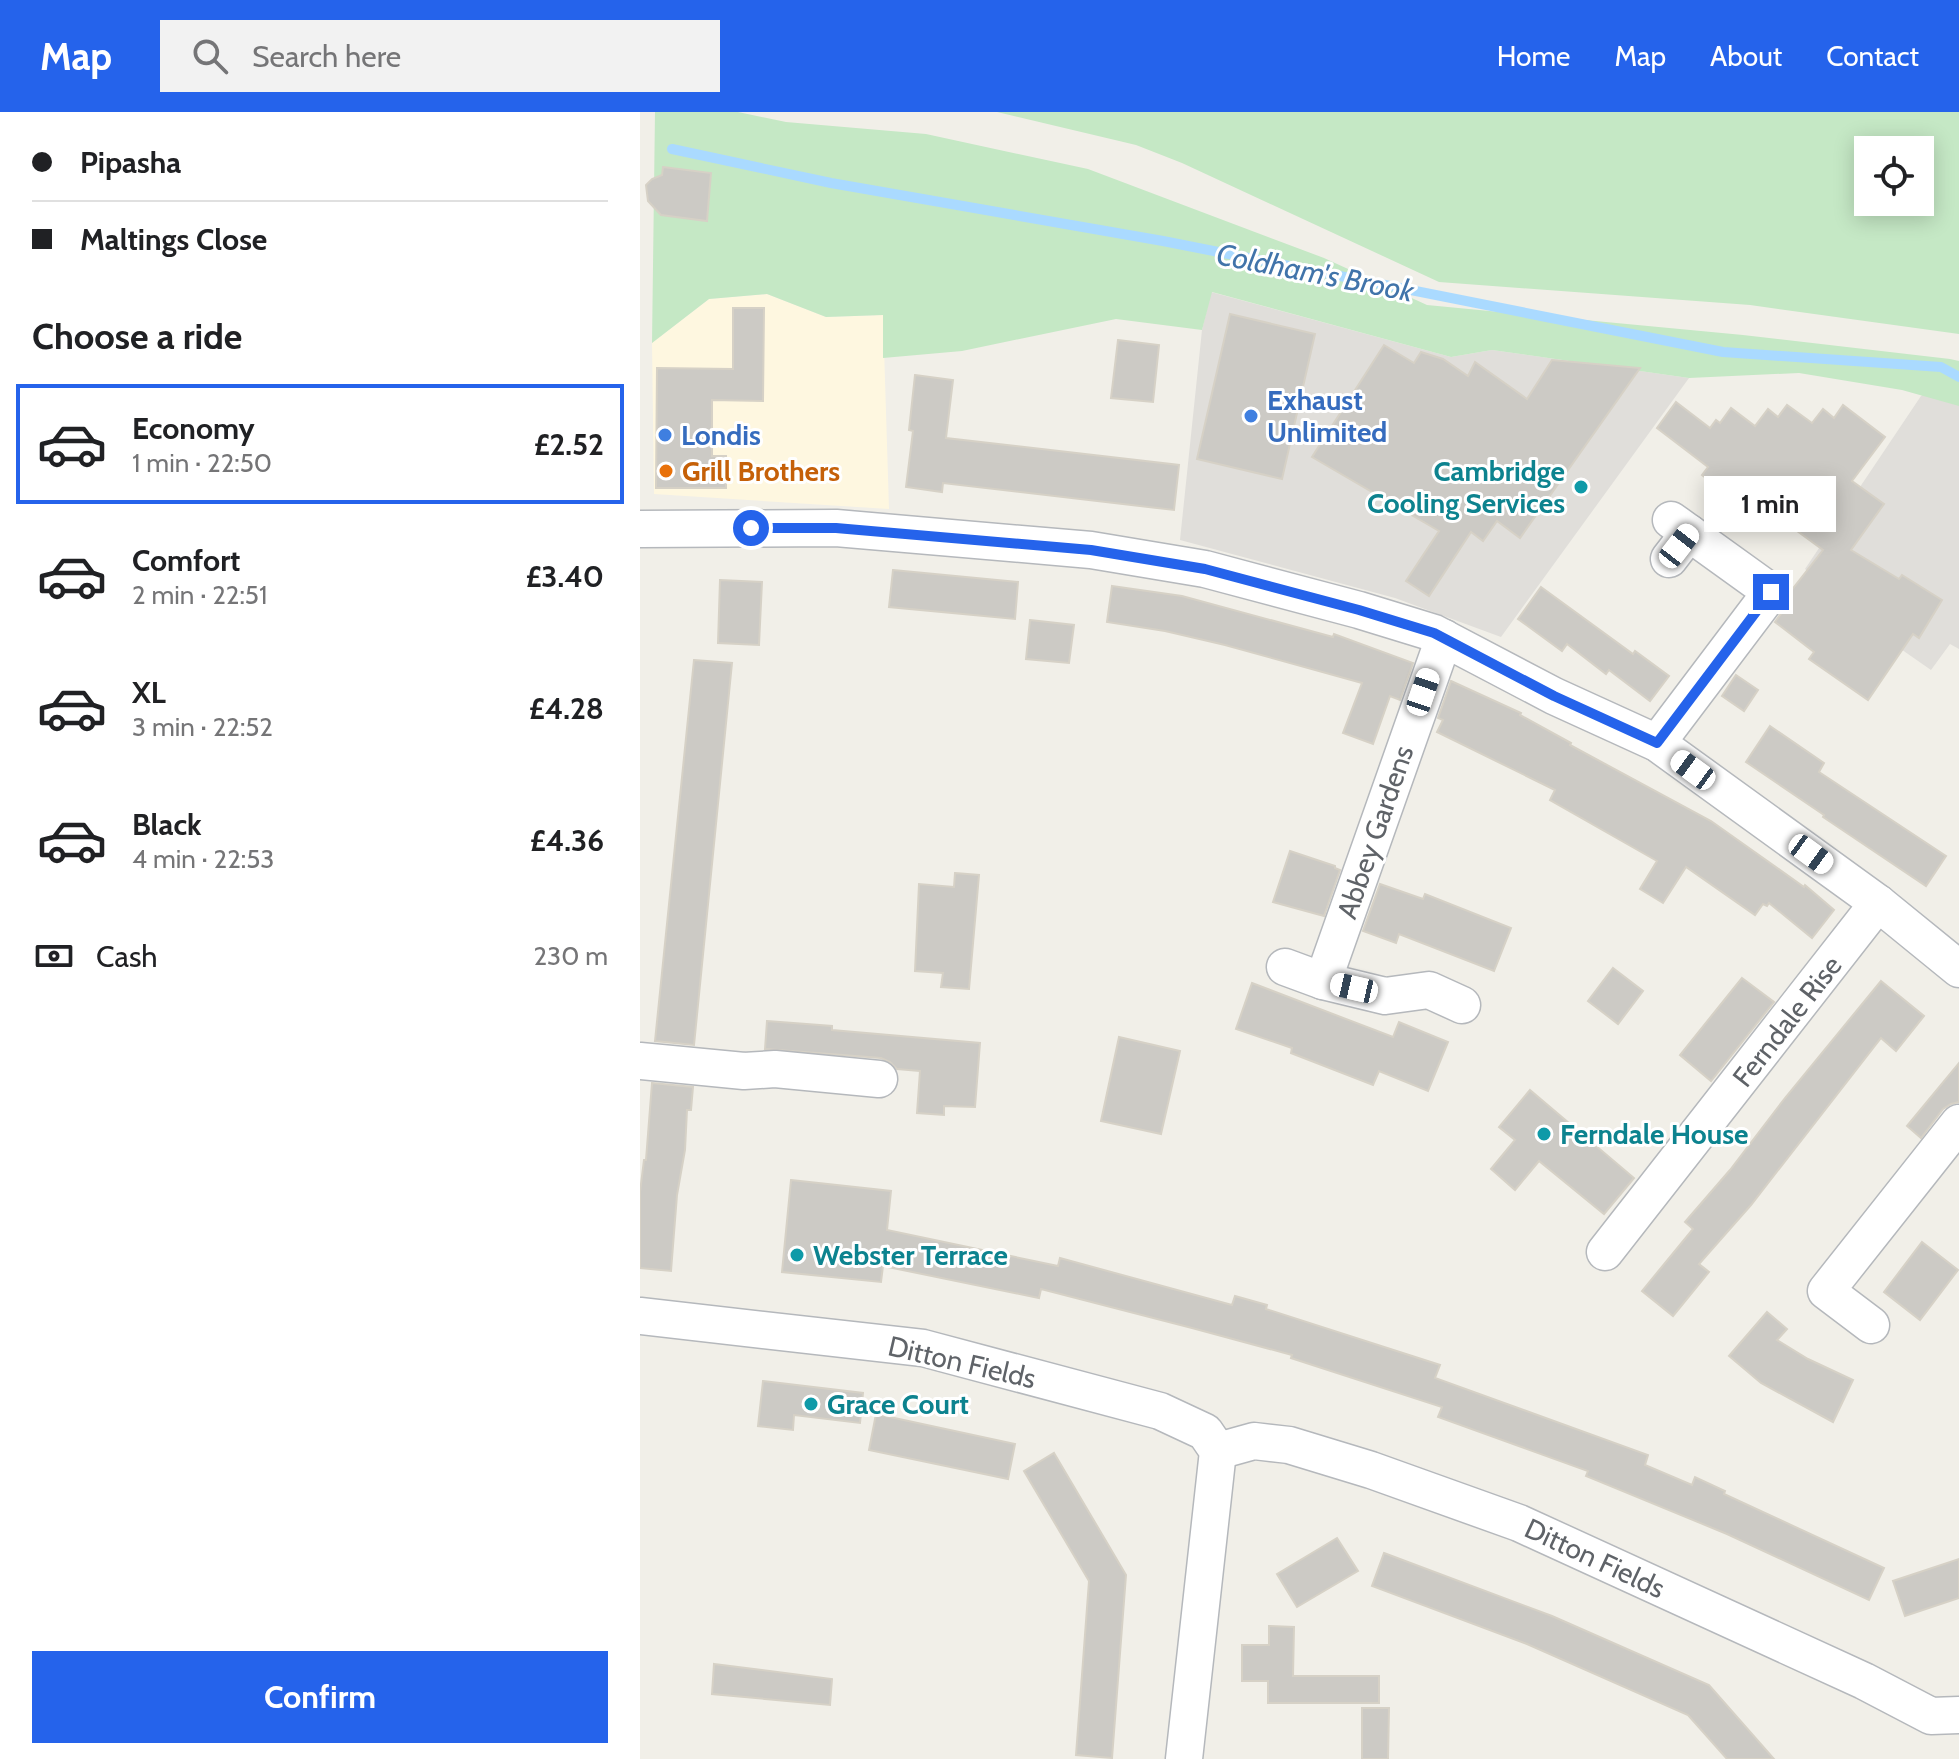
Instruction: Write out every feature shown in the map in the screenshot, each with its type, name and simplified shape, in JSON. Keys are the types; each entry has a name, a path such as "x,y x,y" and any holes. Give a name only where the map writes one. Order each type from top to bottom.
{"street":[{"path":"640,529 836,528 1091,550 1205,569 1359,610 1444,638 1554,696 1657,743 1878,903 1959,969"},
{"path":"1657,743 1771,592 1677,538"},
{"name":"Abbey Gardens","path":"1323,981 1444,638"},
{"name":"Ferndale Rise","path":"1605,1252 1878,903"},
{"path":"1285,967 1323,981 1385,996 1429,990 1462,1005"},
{"path":"640,1061 744,1071 775,1069 856,1087"},
{"path":"1871,1325 1826,1291 1959,1123"},
{"name":"Ditton Fields","path":"640,1316 923,1348 1160,1411 1205,1432 1218,1451 1254,1441 1289,1445 1371,1470 1519,1523 1864,1681 1931,1716 1959,1715"},
{"path":"1184,1759 1218,1451"}],"shaded area":[{"path":"1211,292 1451,357 1492,350 1689,378 1501,637 1395,598 1180,540 1202,330"},
{"path":"767,294 826,317 883,315 889,509 654,494 652,343 709,299"},
{"path":"1959,372 1959,649 1950,644 1931,670 1875,631 1850,601 1805,569 1921,396"}],"green space":[{"path":"655,112 738,112 786,122 926,134 1088,169 1324,258 1427,305 1743,335 1959,361 1959,406 1902,390 1799,373 1689,378 1492,350 1451,357 1212,292 1202,330 1116,319 962,351 883,358 883,315 826,317 767,294 709,299 652,343"},
{"path":"997,112 1959,112 1959,334 1750,305 1439,282 1182,163 1136,145"}],"building":[{"path":"663,167 711,173 707,221 661,215 648,201 646,185 662,175"},
{"path":"733,308 764,308 763,401 712,400 712,456 726,456 726,488 656,488 657,368 733,369"},
{"path":"1230,314 1315,334 1282,479 1197,459"},
{"path":"1118,340 1159,345 1153,402 1111,398"},
{"path":"1384,345 1414,363 1421,352 1443,359 1468,376 1475,362 1527,399 1552,360 1640,368 1520,538 1497,521 1483,541 1471,532 1429,596 1406,581 1439,531 1312,457"},
{"path":"915,375 953,380 946,438 1179,465 1174,510 943,483 942,492 906,487 913,431 909,430"},
{"path":"1676,402 1710,428 1716,420 1720,423 1731,408 1755,426 1768,409 1778,417 1787,405 1812,423 1823,409 1834,418 1843,405 1885,437 1852,481 1884,504 1851,550 1899,579 1902,575 1942,600 1919,638 1913,634 1868,700 1809,659 1814,652 1775,622 1788,604 1791,591 1823,550 1778,517 1771,527 1702,475 1708,467 1657,428"},
{"path":"893,570 1018,582 1015,619 889,607"},
{"path":"720,580 762,582 759,645 718,643"},
{"path":"1112,586 1182,596 1333,637 1334,634 1413,663 1400,700 1390,696 1373,744 1343,733 1362,683 1225,645 1107,622"},
{"path":"1541,587 1633,654 1635,651 1669,676 1650,701 1609,670 1606,674 1567,644 1562,651 1518,619"},
{"path":"1030,620 1074,625 1069,663 1026,659"},
{"path":"694,660 732,663 694,1045 655,1041"},
{"path":"1736,675 1758,690 1744,711 1722,696"},
{"path":"1451,681 1521,713 1570,745 1711,821 1805,885 1834,910 1812,938 1769,903 1767,906 1763,904 1755,915 1686,867 1663,903 1640,889 1657,861 1550,800 1555,790 1437,732 1443,720 1438,718"},
{"path":"1770,726 1824,763 1819,772 1946,856 1926,886 1746,762"},
{"path":"1290,851 1340,870 1324,916 1273,902"},
{"path":"955,873 979,875 969,989 941,987 943,973 915,971 919,884 954,887"},
{"path":"1380,884 1423,899 1425,894 1511,928 1494,971 1399,934 1396,943 1363,931"},
{"path":"1613,968 1643,991 1618,1024 1588,1001"},
{"path":"1742,978 1774,1002 1711,1081 1680,1055"},
{"path":"1881,981 1924,1016 1896,1051 1881,1038 1751,1205 1699,1264 1709,1272 1673,1316 1642,1291 1693,1229 1685,1222"},
{"path":"1252,983 1393,1037 1399,1022 1448,1042 1428,1091 1379,1071 1373,1085 1291,1053 1292,1048 1236,1029"},
{"path":"767,1021 980,1043 975,1107 944,1106 944,1115 917,1113 920,1071 897,1069 881,1058 765,1049"},
{"path":"1119,1037 1180,1051 1161,1134 1101,1121"},
{"path":"1959,1063 1959,1102 1943,1109 1921,1138 1907,1126"},
{"path":"652,1083 693,1087 691,1110 687,1110 671,1271 640,1268 640,1192 646,1160"},
{"name":"Ferndale House","path":"1530,1090 1634,1178 1604,1214 1539,1161 1515,1190 1491,1169 1515,1140 1499,1127"},
{"path":"791,1180 891,1191 887,1230 1058,1266 1060,1258 1232,1305 1235,1296 1267,1305 1266,1309 1440,1365 1435,1378 1648,1455 1645,1465 1692,1485 1695,1477 1725,1491 1724,1494 1884,1568 1869,1600 1727,1534 1586,1476 1588,1471 1438,1417 1442,1407 1291,1358 1292,1355 1192,1328 1041,1289 1039,1298 883,1266 881,1282 782,1272"},
{"path":"1922,1242 1958,1270 1920,1320 1884,1292"},
{"path":"1767,1312 1787,1329 1777,1340 1853,1380 1833,1422 1761,1383 1729,1356"},
{"name":"Grace Court","path":"763,1381 863,1393 860,1423 794,1415 793,1430 758,1426"},
{"path":"876,1414 1015,1444 1008,1479 869,1450"},
{"path":"1054,1453 1126,1575 1112,1758 1076,1755 1089,1581 1024,1471"},
{"path":"1337,1538 1358,1571 1297,1607 1277,1574"},
{"path":"1384,1553 1552,1616 1709,1685 1774,1759 1727,1759 1688,1715 1527,1644 1372,1586"},
{"path":"1959,1559 1959,1598 1905,1616 1893,1581"},
{"path":"1269,1626 1294,1627 1293,1676 1379,1676 1379,1703 1268,1703 1268,1681 1242,1681 1242,1645 1269,1645"},
{"path":"714,1664 832,1679 830,1705 712,1694"},
{"path":"1362,1708 1389,1708 1388,1759 1362,1759"}],"waterway":[{"name":"Coldham's Brook","path":"672,149 831,183 1163,241 1723,352 1941,367 1959,377"}],"place":[{"name":"Exhaust Unlimited","path":"1251,416"},
{"name":"Londis","path":"665,435"},
{"name":"Grill Brothers","path":"666,471"},
{"name":"Cambridge Cooling Services","path":"1581,487"},
{"name":"Ferndale House","path":"1544,1134"},
{"name":"Webster Terrace","path":"797,1255"},
{"name":"Grace Court","path":"811,1404"}],"route":[{"path":"751,528 836,528 1091,550 1205,569 1434,633 1554,696 1657,743 1771,592"}]}
